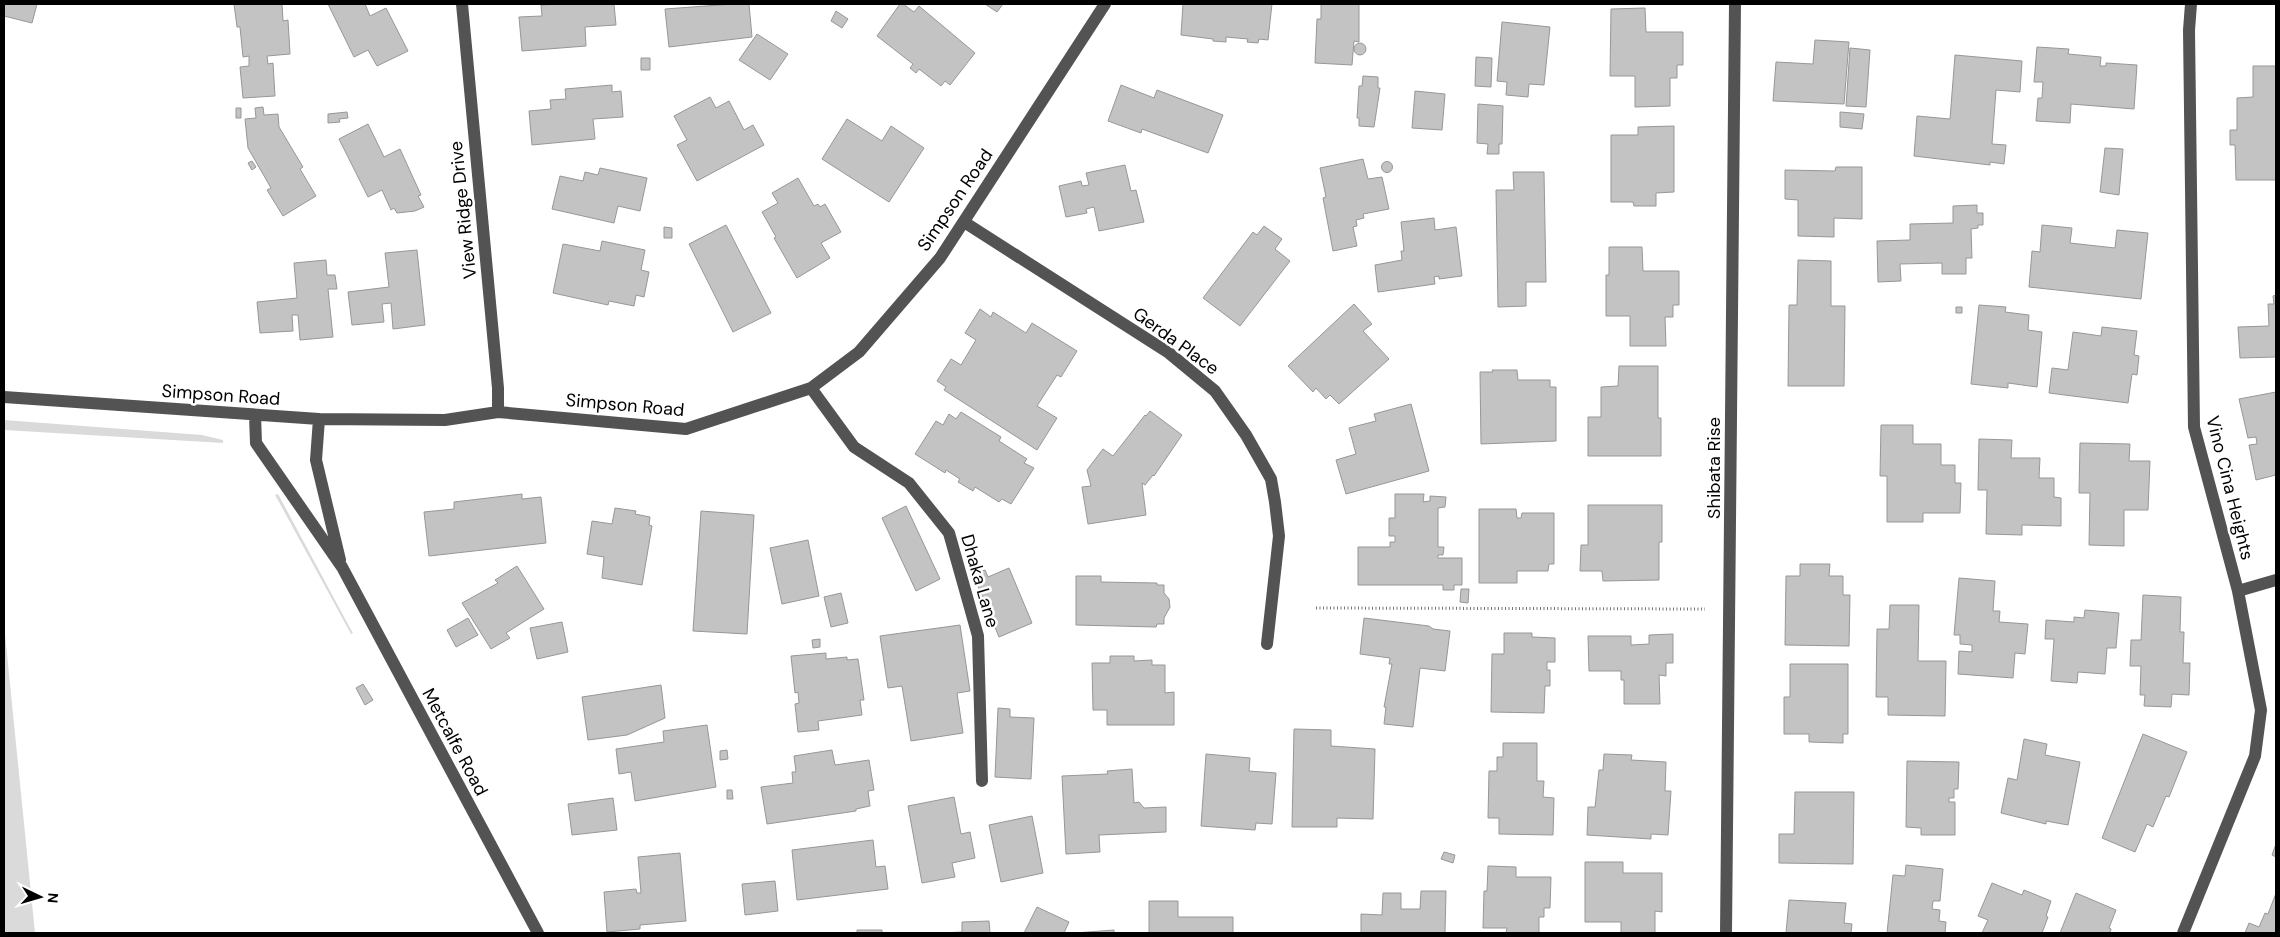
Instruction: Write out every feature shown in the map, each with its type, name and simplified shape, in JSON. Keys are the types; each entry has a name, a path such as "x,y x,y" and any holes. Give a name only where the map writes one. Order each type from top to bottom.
{"street":[{"name":"View Ridge Drive","path":"462,4 498,388 498,412"},
{"name":"Simpson Road","path":"4,397 319,419 445,420 498,412 686,429 811,388 859,352 940,258 1104,4"},
{"name":"Shibata Rise","path":"1726,933 1735,4"},
{"name":"Vino Cina Heights","path":"2183,933 2255,756 2261,710 2238,591 2194,427 2189,30 2191,4"},
{"name":"Gerda Place","path":"964,222 1169,353 1215,391 1246,435 1271,479 1279,536 1267,644"},
{"name":"Dhaka Lane","path":"811,388 854,447 909,483 949,533 978,636 982,781"},
{"name":"Metcalfe Road","path":"255,415 256,443 342,567 538,933"},
{"name":"Metcalfe Road","path":"319,419 316,460 342,567"},
{"path":"2238,591 2276,580"}],"path":[{"path":"1316,608 1707,609"}],"shaded area":[{"path":"4,420 202,435 223,440 223,443 4,430"},
{"path":"278,494 353,633 351,634 275,495"},
{"path":"4,624 35,933 4,933"}],"building":[{"path":"4,4 37,4 32,23 4,16"},
{"path":"234,4 282,4 283,21 288,20 290,54 267,56 268,64 273,63 275,96 243,98 240,67 249,66 249,56 243,57 240,27 237,27"},
{"path":"328,4 365,4 370,16 386,8 408,51 377,66 368,50 354,57"},
{"path":"614,4 616,25 585,27 586,46 522,51 519,17 542,16 541,5"},
{"path":"749,4 752,37 669,47 665,9"},
{"path":"900,4 914,12 919,6 975,53 950,85 945,81 941,86 919,69 916,73 910,68 913,64 877,36"},
{"path":"985,4 1003,4 997,12"},
{"path":"1183,4 1272,4 1268,40 1259,39 1258,43 1247,42 1248,39 1226,37 1226,42 1181,35"},
{"path":"1321,4 1359,4 1359,42 1354,41 1352,65 1315,63 1317,19 1321,19"},
{"path":"1645,8 1646,32 1683,32 1683,65 1677,65 1677,78 1670,78 1670,106 1635,107 1635,76 1610,76 1611,9"},
{"path":"836,11 848,19 842,28 831,21"},
{"path":"1502,22 1550,27 1544,85 1529,84 1528,97 1506,95 1507,82 1497,81"},
{"path":"757,34 788,54 770,80 739,60"},
{"path":"1815,40 1849,42 1844,104 1773,101 1776,62 1813,64"},
{"path":"1358,43 1362,43 1366,49 1362,55 1358,55 1354,51 1354,47"},
{"path":"2037,47 2069,49 2068,54 2101,57 2100,66 2106,66 2106,63 2137,65 2134,109 2071,104 2070,123 2036,121 2038,98 2042,98 2043,82 2034,82"},
{"path":"1850,48 1870,50 1866,107 1846,106"},
{"path":"1955,55 2022,61 2020,92 1996,90 1992,144 2006,145 2004,164 1990,162 1990,165 1914,156 1917,116 1950,119"},
{"path":"1476,57 1492,58 1491,87 1475,86"},
{"path":"641,58 650,58 650,70 641,70"},
{"path":"2253,66 2276,66 2276,180 2236,180 2235,145 2230,145 2230,130 2237,130 2237,98 2253,97"},
{"path":"1363,76 1378,77 1378,88 1380,88 1374,127 1359,126 1359,118 1357,118 1359,86 1362,86"},
{"path":"612,85 612,92 621,91 623,117 593,119 595,139 532,145 529,111 551,109 550,100 566,99 565,89"},
{"path":"1121,85 1154,98 1157,90 1223,115 1208,153 1142,129 1141,133 1108,121"},
{"path":"1415,91 1445,94 1442,130 1412,128"},
{"path":"710,97 716,108 729,101 744,130 753,125 764,145 697,181 677,145 687,140 674,116"},
{"path":"1478,104 1503,106 1502,144 1499,144 1499,154 1487,154 1488,144 1477,143"},
{"path":"263,107 264,115 278,114 279,127 303,167 300,169 316,196 283,216 267,190 271,188 248,148 245,119 256,118 255,108"},
{"path":"236,108 241,108 241,118 236,118"},
{"path":"347,112 348,118 339,119 340,122 328,123 328,114"},
{"path":"1840,112 1864,114 1862,129 1840,127"},
{"path":"847,119 882,141 891,126 924,148 889,202 822,159"},
{"path":"368,124 384,157 400,149 421,195 418,196 424,207 415,211 397,213 394,208 391,210 382,190 368,197 339,139"},
{"path":"1674,126 1674,192 1656,193 1656,206 1634,206 1633,202 1611,202 1611,135 1638,135 1638,127"},
{"path":"2105,148 2123,149 2119,195 2100,192"},
{"path":"1363,159 1368,179 1382,177 1389,209 1363,214 1364,218 1356,220 1357,226 1353,227 1357,246 1333,251 1323,198 1326,197 1320,168"},
{"path":"252,161 256,167 252,170 248,163"},
{"path":"1387,161 1393,167 1387,173 1381,167"},
{"path":"1125,165 1131,191 1136,190 1144,222 1099,231 1094,207 1086,209 1087,213 1066,217 1059,186 1081,181 1082,186 1089,185 1086,173"},
{"path":"1836,167 1862,167 1862,219 1834,218 1834,237 1798,236 1798,200 1785,199 1785,170 1835,171"},
{"path":"600,168 647,178 640,211 618,206 614,223 552,209 560,176 583,181 585,172 598,175"},
{"path":"1513,172 1544,172 1546,282 1526,282 1526,306 1498,307 1496,190 1514,190"},
{"path":"798,178 814,206 818,204 820,207 825,204 841,232 821,243 830,258 797,278 774,238 776,237 762,212 778,203 772,193"},
{"path":"1977,205 1977,213 1983,213 1983,225 1978,225 1978,228 1971,229 1972,258 1966,258 1966,274 1942,274 1942,263 1900,264 1901,281 1878,282 1877,241 1910,240 1910,224 1953,223 1953,206"},
{"path":"1434,218 1435,230 1456,227 1462,276 1439,279 1439,276 1434,277 1435,284 1378,292 1375,265 1402,260 1401,251 1404,251 1401,222"},
{"path":"726,225 771,313 733,332 689,244"},
{"path":"2042,225 2072,228 2070,243 2115,248 2117,230 2148,233 2141,299 2029,287 2032,251 2040,252"},
{"path":"1264,226 1282,239 1275,249 1290,261 1240,326 1203,298 1253,232 1257,235"},
{"path":"664,227 672,228 672,238 664,238"},
{"path":"602,241 645,250 641,270 649,272 644,297 636,295 634,306 609,301 608,305 553,293 563,244 600,251"},
{"path":"1609,247 1642,247 1643,271 1679,271 1679,305 1673,305 1673,317 1665,317 1666,346 1630,346 1630,316 1606,316 1606,275 1609,275"},
{"path":"417,250 425,325 393,329 391,303 382,304 384,322 352,325 348,292 389,287 385,253"},
{"path":"326,260 327,275 335,275 337,289 328,289 333,337 300,340 298,315 292,315 293,331 260,333 257,302 297,298 294,263"},
{"path":"1798,260 1831,261 1831,306 1845,306 1844,386 1788,386 1789,305 1797,305"},
{"path":"2276,295 2276,357 2240,358 2238,327 2269,326 2268,304 2274,304 2273,296"},
{"path":"1354,304 1372,324 1363,331 1389,359 1339,404 1330,395 1326,399 1316,388 1313,392 1288,366"},
{"path":"1979,305 2006,307 2005,312 2029,315 2028,330 2042,332 2037,387 2008,383 2008,388 1971,384"},
{"path":"1956,307 1962,307 1962,313 1956,313"},
{"path":"980,309 991,317 993,312 1026,333 1032,323 1077,351 1061,377 1057,375 1037,406 1057,418 1037,450 944,390 946,387 937,381 951,359 961,365 976,340 965,333"},
{"path":"2102,327 2137,331 2134,355 2139,356 2137,375 2132,374 2128,403 2049,393 2052,368 2068,370 2073,332 2101,336"},
{"path":"1619,366 1658,366 1658,418 1661,418 1661,456 1588,456 1588,417 1601,417 1601,387 1618,386"},
{"path":"1492,370 1517,370 1518,380 1550,380 1550,387 1556,387 1556,441 1481,444 1480,372 1493,372"},
{"path":"2276,392 2276,475 2256,480 2249,445 2257,444 2256,437 2248,438 2239,399"},
{"path":"1411,404 1429,471 1346,494 1336,460 1356,454 1349,428 1376,421 1374,414"},
{"path":"1150,411 1182,435 1154,476 1145,485 1142,483 1146,515 1088,524 1082,487 1091,486 1087,470 1103,449 1113,456"},
{"path":"961,412 1001,437 999,441 1027,459 1024,463 1034,468 1011,504 1002,499 999,502 975,487 973,491 958,482 960,479 946,470 945,473 915,454 936,421 943,425 949,414 956,419"},
{"path":"1881,425 1913,425 1913,444 1941,444 1941,465 1955,465 1955,483 1961,483 1960,513 1923,513 1923,522 1887,522 1887,476 1880,476"},
{"path":"1979,439 2012,440 2011,458 2040,458 2039,478 2054,478 2054,497 2061,498 2061,526 2022,525 2022,535 1986,534 1987,490 1978,490"},
{"path":"2080,443 2130,444 2129,461 2150,461 2148,510 2124,510 2124,546 2089,545 2090,493 2079,493"},
{"path":"522,494 522,499 541,497 546,543 429,556 424,512 454,509 454,502"},
{"path":"1395,494 1424,494 1423,502 1430,501 1430,496 1446,497 1445,507 1438,508 1438,547 1444,547 1443,555 1438,555 1438,558 1462,558 1462,585 1454,585 1454,590 1443,590 1443,585 1358,585 1358,547 1390,547 1390,542 1395,542 1395,536 1389,536 1389,518 1395,518"},
{"path":"1588,505 1662,505 1662,542 1659,542 1659,580 1603,581 1602,571 1580,571 1581,545 1588,545"},
{"path":"906,506 940,579 916,591 882,518"},
{"path":"615,508 636,511 635,514 650,517 649,525 652,526 642,585 602,578 604,557 587,554 592,521 612,524"},
{"path":"1479,509 1516,509 1517,518 1521,518 1522,513 1554,513 1554,564 1549,564 1548,571 1517,571 1517,583 1479,583"},
{"path":"701,511 754,515 747,634 693,631"},
{"path":"808,540 819,596 782,604 770,548"},
{"path":"1800,564 1830,564 1829,576 1843,576 1843,595 1850,595 1849,646 1785,645 1786,576 1800,576"},
{"path":"517,566 544,609 506,633 510,638 491,649 462,603 498,583 495,580"},
{"path":"1009,568 1032,623 999,637 973,574 985,570 988,577"},
{"path":"1076,576 1101,576 1101,582 1157,583 1157,585 1164,585 1164,593 1169,599 1170,607 1164,618 1164,624 1157,624 1156,627 1076,625"},
{"path":"1959,578 1995,581 1993,611 2000,611 1999,622 2028,624 2025,654 2015,653 2013,678 1958,674 1959,651 1972,652 1972,645 1960,644 1960,635 1954,635"},
{"path":"1461,589 1469,589 1468,603 1460,602"},
{"path":"841,593 848,623 831,627 824,597"},
{"path":"2143,595 2181,597 2180,632 2184,632 2183,663 2190,663 2189,695 2172,694 2171,707 2144,706 2145,695 2140,695 2141,666 2130,666 2131,640 2141,640"},
{"path":"1890,605 1919,605 1918,661 1946,661 1945,716 1888,715 1888,697 1876,697 1877,629 1889,629"},
{"path":"2085,610 2119,613 2116,648 2107,648 2105,674 2078,672 2077,683 2051,681 2054,639 2045,639 2046,620 2074,622 2074,617 2084,618"},
{"path":"468,618 478,635 456,647 447,630"},
{"path":"1364,618 1429,626 1433,629 1450,631 1445,671 1420,668 1413,727 1384,724 1386,707 1384,707 1392,664 1389,664 1390,658 1360,654"},
{"path":"562,622 568,652 537,659 530,628"},
{"path":"960,625 970,691 957,693 963,733 911,741 902,686 888,688 880,636"},
{"path":"1504,633 1532,633 1532,637 1555,638 1555,662 1547,662 1547,670 1550,670 1550,686 1545,686 1544,713 1491,712 1492,654 1504,654"},
{"path":"1673,634 1673,663 1666,663 1666,676 1659,675 1660,704 1624,704 1624,680 1621,680 1621,671 1589,671 1588,636 1631,636 1631,645 1649,644 1649,635"},
{"path":"820,639 820,647 813,648 812,640"},
{"path":"826,653 826,659 847,657 847,660 858,659 864,700 860,700 862,715 818,721 819,730 798,732 795,704 799,703 798,692 795,693 791,656"},
{"path":"1110,656 1134,656 1134,661 1152,660 1152,665 1165,665 1165,693 1174,692 1174,725 1107,725 1107,710 1093,710 1092,663 1110,663"},
{"path":"1790,664 1848,664 1848,734 1843,734 1843,743 1809,742 1809,734 1784,734 1784,697 1790,697"},
{"path":"363,684 373,700 365,705 356,688"},
{"path":"661,685 665,718 627,735 588,740 582,697"},
{"path":"998,708 1010,709 1010,717 1034,718 1031,779 995,777"},
{"path":"707,725 716,787 635,801 631,772 619,774 616,749 664,742 663,731"},
{"path":"1294,729 1331,730 1331,746 1375,749 1373,819 1337,818 1337,827 1292,827"},
{"path":"2143,734 2187,752 2169,797 2166,796 2153,827 2147,824 2135,852 2102,838"},
{"path":"2024,739 2047,744 2045,755 2080,762 2068,825 2046,821 2046,824 2001,813 2008,778 2017,780"},
{"path":"1503,743 1537,743 1537,781 1544,781 1543,797 1554,798 1553,835 1499,834 1499,818 1488,818 1489,771 1497,771 1497,757 1503,757"},
{"path":"727,750 728,759 720,760 720,751"},
{"path":"832,750 835,765 869,760 874,790 868,791 870,806 856,809 856,811 767,824 761,787 793,783 792,772 796,772 794,756"},
{"path":"1206,754 1250,758 1249,771 1276,773 1272,824 1256,823 1255,830 1201,826"},
{"path":"1604,754 1632,755 1631,760 1666,762 1665,791 1671,791 1668,835 1651,834 1651,839 1587,835 1588,807 1595,807 1599,770 1603,770"},
{"path":"1907,761 1959,762 1958,789 1954,789 1954,798 1949,798 1949,802 1955,802 1955,835 1921,835 1921,828 1906,827"},
{"path":"1132,769 1134,803 1139,802 1144,808 1166,807 1166,832 1099,835 1100,852 1066,854 1062,776 1108,774 1107,771"},
{"path":"727,790 732,790 733,799 727,799"},
{"path":"1795,792 1854,792 1853,864 1779,863 1779,834 1794,834"},
{"path":"954,797 961,834 970,832 975,858 952,863 955,877 922,883 908,806"},
{"path":"613,798 617,830 572,835 568,804"},
{"path":"1032,816 1043,873 1001,882 989,825"},
{"path":"873,840 876,867 885,866 888,889 797,900 792,850"},
{"path":"2276,844 2276,857 2272,855"},
{"path":"1444,852 1455,855 1453,863 1441,859"},
{"path":"680,853 686,921 640,925 640,929 607,932 604,892 636,889 637,893 641,893 638,857"},
{"path":"1585,862 1623,862 1623,873 1662,873 1662,912 1655,911 1655,933 1621,933 1621,922 1585,922"},
{"path":"1906,865 1943,869 1940,901 1933,901 1932,909 1940,910 1939,921 1946,922 1945,933 1887,933 1893,875 1905,876"},
{"path":"1488,866 1516,867 1516,877 1551,877 1550,908 1544,908 1544,917 1539,917 1539,933 1506,933 1507,928 1483,928 1484,891 1487,891"},
{"path":"775,881 778,911 745,915 742,884"},
{"path":"1992,883 2022,895 2024,890 2051,901 2042,933 1982,933 1988,920 1978,916"},
{"path":"1421,891 1446,891 1445,933 1361,933 1361,914 1382,915 1383,893 1401,893 1401,909 1420,909"},
{"path":"2076,893 2116,910 2109,928 2111,929 2110,933 2060,933"},
{"path":"2276,893 2276,933 2245,933 2249,923 2259,927 2265,913 2268,914"},
{"path":"1789,900 1846,903 1844,923 1852,924 1851,933 1786,933"},
{"path":"1149,901 1178,901 1178,917 1233,917 1233,933 1149,933"},
{"path":"1037,907 1069,922 1064,933 1024,933"},
{"path":"989,921 990,933 942,933 962,932 962,922"},
{"path":"857,930 882,930 882,933 857,933"},
{"path":"1114,930 1114,933 1075,933"}]}
